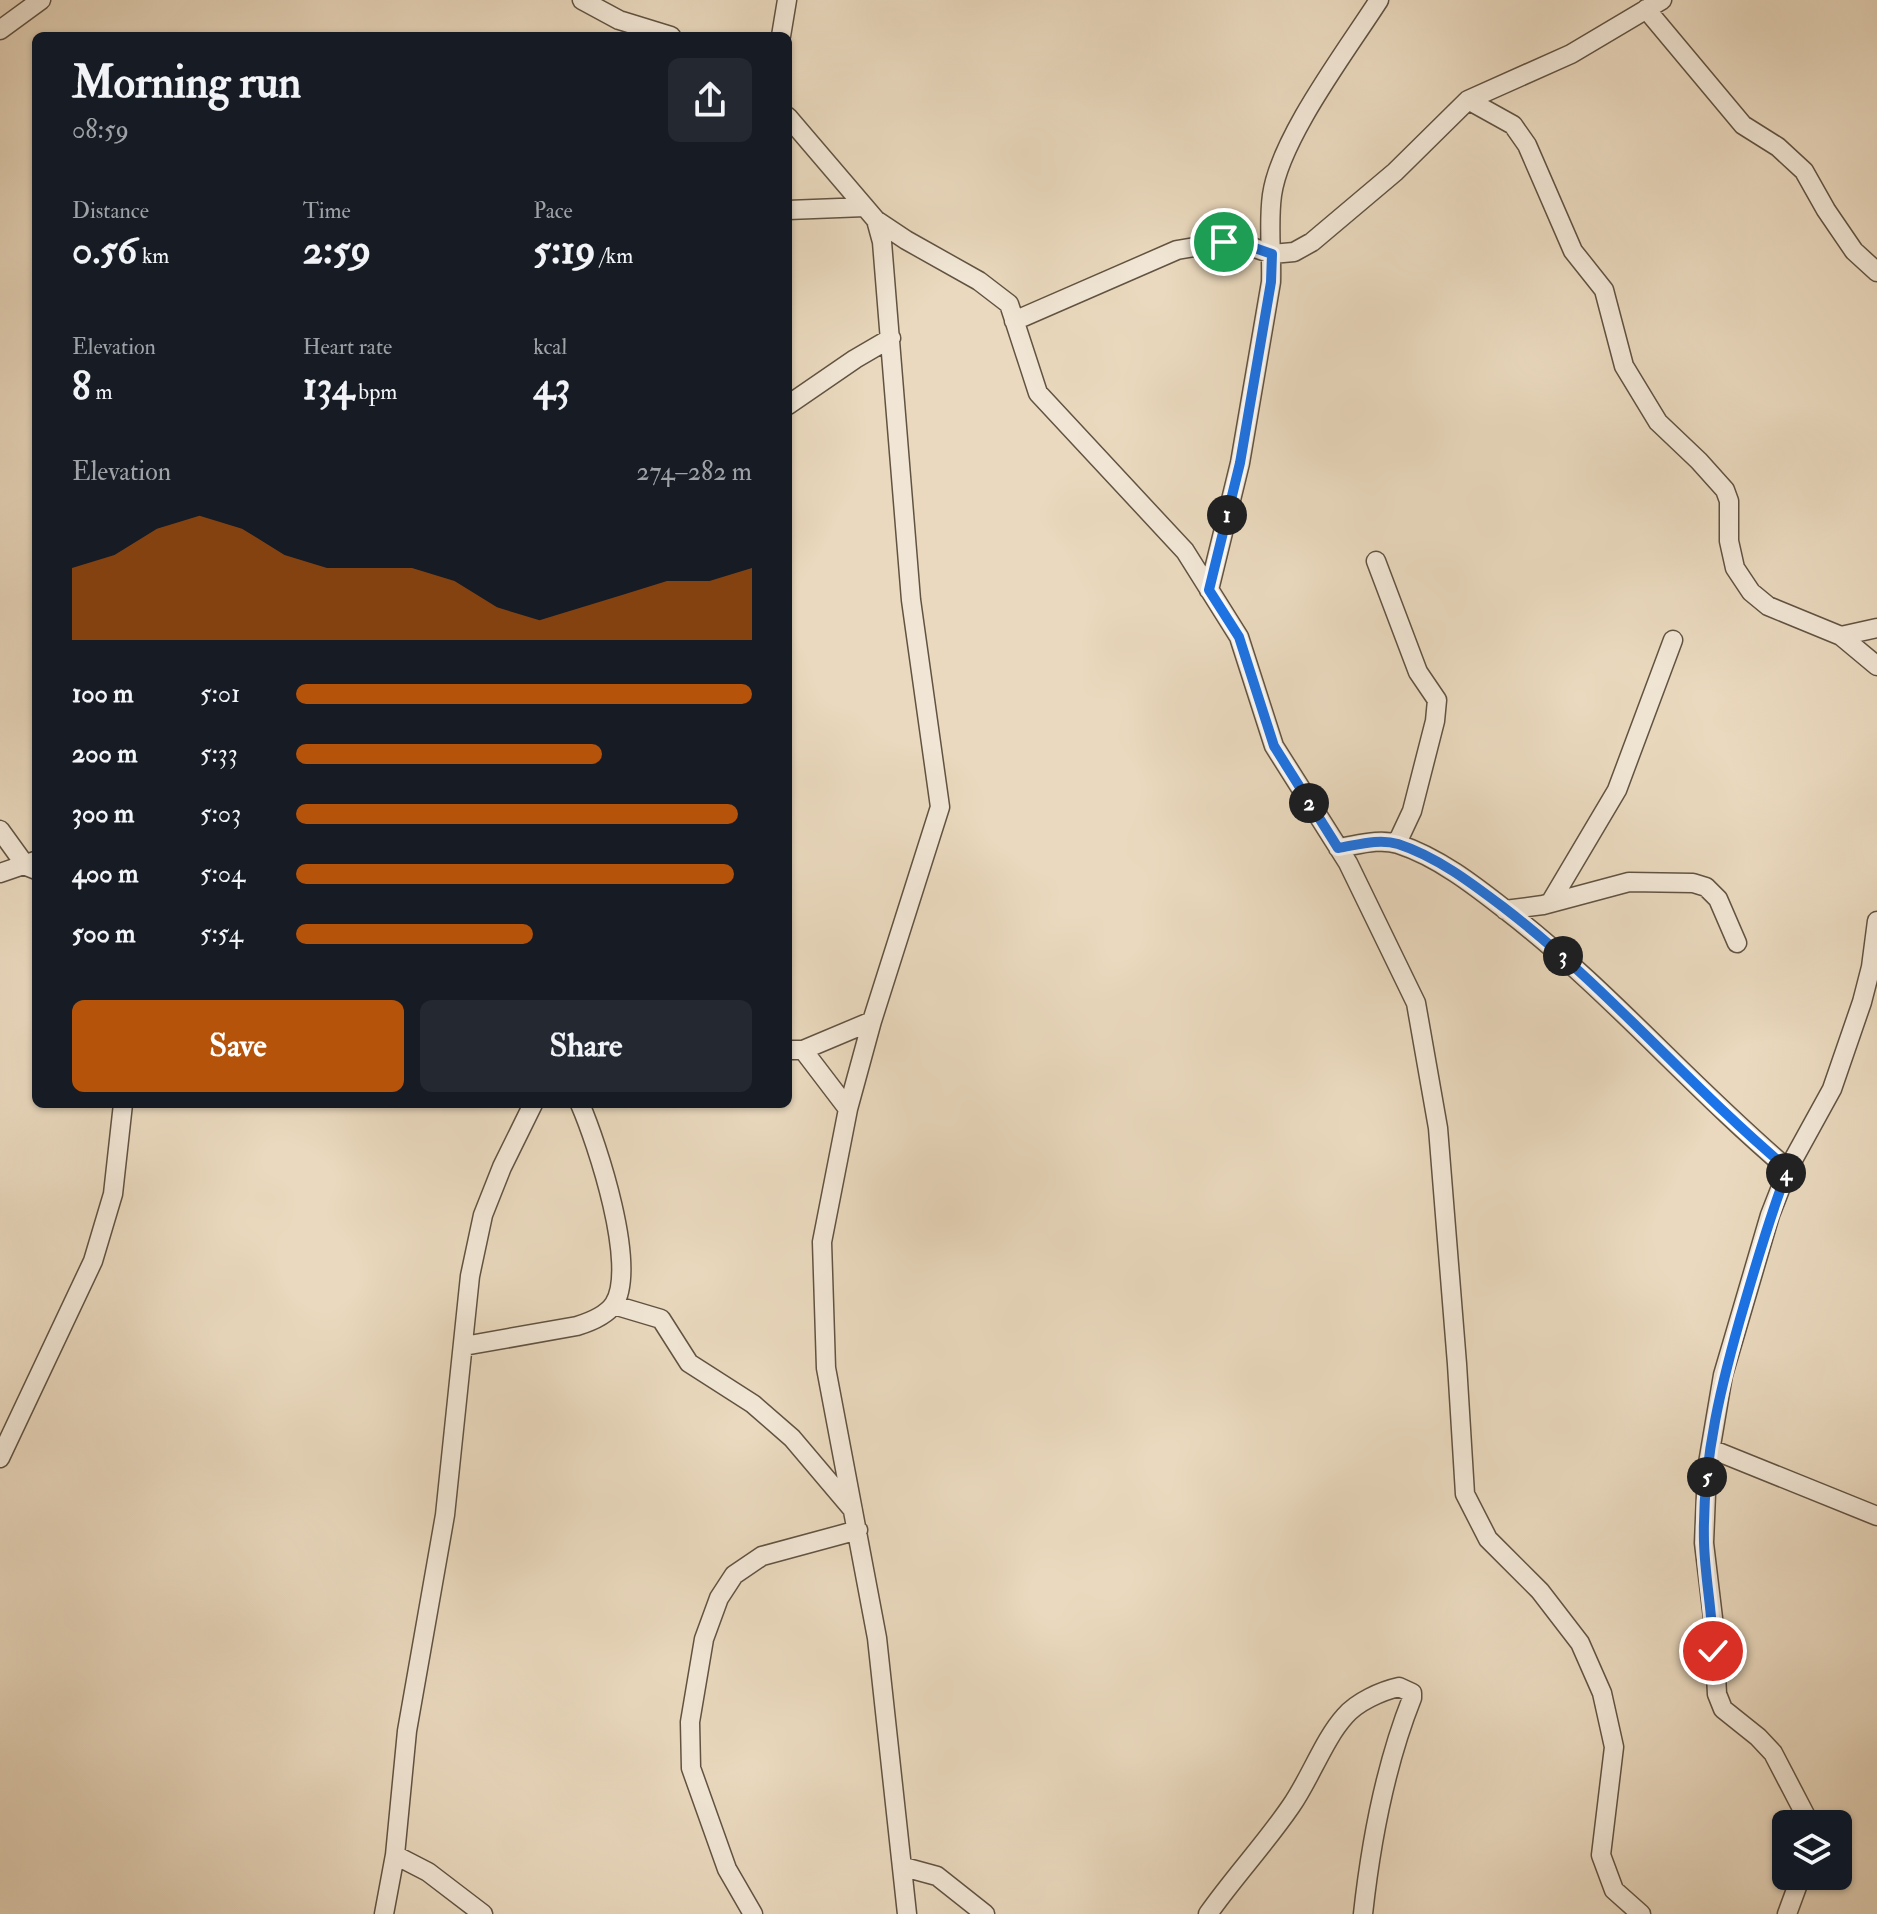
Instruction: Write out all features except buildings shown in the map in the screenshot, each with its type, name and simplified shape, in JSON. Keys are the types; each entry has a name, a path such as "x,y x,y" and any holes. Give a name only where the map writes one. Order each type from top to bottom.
{"street":[{"path":"0,30 41,0"},
{"path":"582,0 619,20 658,32"},
{"path":"782,32 787,0"},
{"path":"1209,590 1240,463 1271,282 1269,236 1272,192 1285,155 1317,97 1379,0"},
{"path":"1014,321 1177,250 1224,242 1272,254 1294,252 1312,242 1395,172 1468,100 1571,54 1654,4 1743,125 1778,147 1804,171 1854,251 1877,272"},
{"path":"1468,100 1513,125 1527,145 1573,251 1604,290 1624,366 1658,422 1725,490 1729,501 1729,541 1735,568 1751,592 1768,606 1841,636 1877,666"},
{"path":"792,122 871,214 979,281 1009,304 1038,393 1185,551 1239,637 1274,746 1348,863 1416,1003 1438,1128 1465,1494 1488,1539 1540,1591 1580,1643 1602,1693 1614,1747 1601,1855 1614,1890 1641,1914"},
{"path":"792,210 871,214"},
{"path":"871,214 882,242 911,600 940,807 872,1021 848,1109 822,1242 826,1368 877,1638 907,1914"},
{"path":"792,402 891,338"},
{"path":"1376,561 1391,608 1418,672 1437,700 1435,721 1412,811 1397,843"},
{"path":"1841,636 1877,628"},
{"path":"1538,935 1546,904 1617,790 1673,640"},
{"path":"0,830 32,864"},
{"path":"1338,848 1380,841 1397,843 1468,881 1538,935 1596,986 1739,1128 1788,1169"},
{"path":"0,873 32,865"},
{"path":"1505,910 1546,904 1629,882 1693,883 1706,887 1718,899 1737,943"},
{"path":"1803,1810 1773,1753 1723,1709 1717,1694 1713,1618 1704,1543 1711,1449 1723,1375 1770,1215 1788,1169 1832,1089 1862,1002 1871,967 1877,921"},
{"path":"848,1109 795,1050 872,1021"},
{"path":"0,1458 93,1261 113,1194 123,1108"},
{"path":"384,1914 395,1855 407,1731 445,1515 470,1276 483,1215 531,1108"},
{"path":"464,1346 577,1326 595,1320 614,1305 623,1278 609,1184 581,1108"},
{"path":"614,1305 661,1319 689,1363 753,1404 792,1438 856,1521"},
{"path":"1711,1449 1877,1516"},
{"path":"753,1914 727,1869 691,1768 690,1722 704,1639 719,1598 734,1575 762,1556 856,1521"},
{"path":"1208,1914 1291,1806 1346,1714 1382,1691 1399,1687 1412,1693 1412,1698 1387,1771 1363,1914"},
{"path":"395,1855 428,1872 483,1914"},
{"path":"904,1867 937,1876 985,1914"},
{"path":"1787,1914 1796,1890"}],"route":[{"path":"1224,242 1272,254 1271,282 1240,463 1209,590 1239,637 1274,746 1293,779 1338,848 1380,841 1397,843 1468,881 1538,935 1671,1058 1739,1128 1788,1169 1770,1215 1723,1375 1707,1469 1704,1543 1713,1618 1713,1651"}]}
